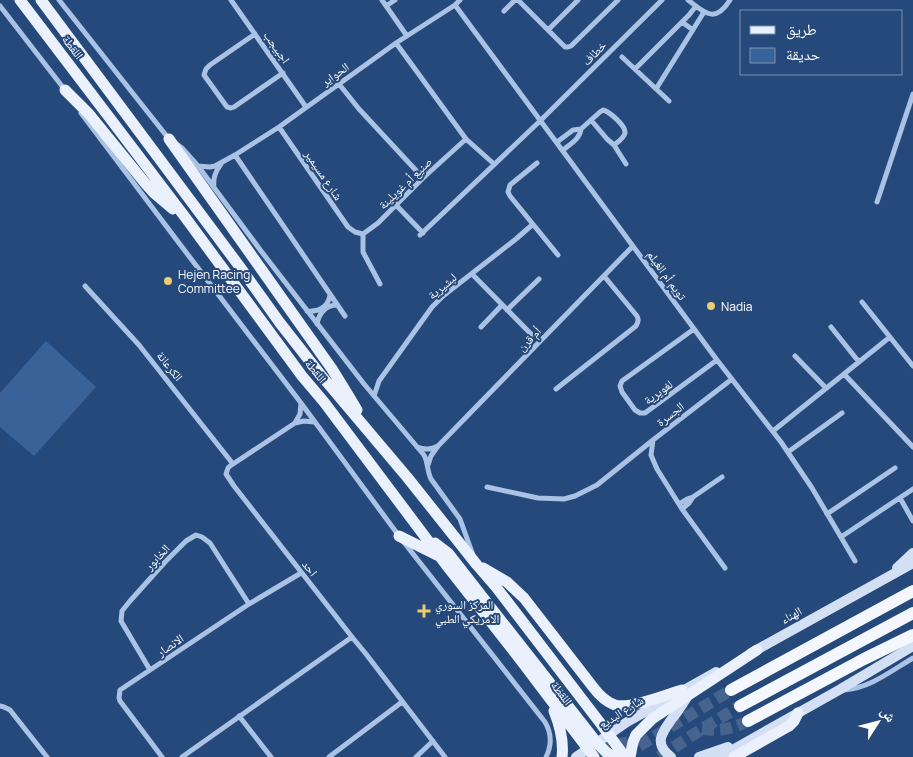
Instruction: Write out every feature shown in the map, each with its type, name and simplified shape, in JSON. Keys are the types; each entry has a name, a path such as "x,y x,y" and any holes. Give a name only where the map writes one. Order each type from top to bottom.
{"highway":[{"path":"730,690 913,591"},
{"path":"740,706 913,613"},
{"path":"748,721 913,635"}],"main road":[{"name":"اللقطة","path":"20,0 185,217 302,376 324,402 550,700 593,749"},
{"name":"اللقطة","path":"42,0 301,351 496,587 625,757"},
{"path":"64,90 89,114 154,193 185,217"},
{"path":"169,139 339,380 368,431"},
{"path":"216,192 225,219"},
{"path":"424,535 448,553 593,749 612,757"},
{"path":"399,536 441,557"},
{"path":"892,574 913,553"},
{"name":"الهناء","path":"757,650 913,563"},
{"path":"477,565 498,576 524,598 600,696 606,701 616,705 627,706 685,693"},
{"path":"720,757 913,646"},
{"path":"630,757 636,736 652,720 685,693 757,650"},
{"path":"671,757 662,747 662,733 685,693"},
{"name":"شارع البديع","path":"576,757 593,749 609,734 627,722 685,693"},
{"path":"550,700 561,733 562,757"},
{"path":"734,757 789,726 798,713"},
{"path":"609,734 612,757"},
{"path":"699,757 750,739"}],"street":[{"name":"اللقطة","path":"59,0 169,139 182,148 198,166 317,324 426,459 431,479 460,519 477,565"},
{"name":"اجبيجب","path":"231,0 306,107"},
{"path":"395,0 386,2 407,36"},
{"name":"الحواير","path":"198,166 210,167 222,163 235,155 279,127 396,43 460,0"},
{"path":"504,11 516,0 565,46 570,47 618,0"},
{"path":"548,30 578,0"},
{"name":"خطاف","path":"541,120 662,0"},
{"path":"688,0 708,14 717,14 722,11 730,0"},
{"name":"تويم أم الغيلم","path":"455,4 717,360 788,452 812,488 855,561"},
{"path":"0,6 301,403 399,536 545,722 550,732 550,746 546,757"},
{"path":"634,69 696,6"},
{"path":"656,89 704,12"},
{"path":"682,22 694,30"},
{"path":"255,34 210,65 204,72 204,75 227,107 231,108 237,106 283,73"},
{"path":"396,43 466,139 494,164"},
{"path":"622,57 669,101"},
{"path":"339,84 359,109 423,178"},
{"path":"877,202 913,94"},
{"path":"557,142 573,130 581,129 603,110 609,113 625,130 624,136 614,145"},
{"path":"396,205 421,234 541,120"},
{"path":"591,120 607,140 614,145 626,164"},
{"name":"شارع مسيمير","path":"279,127 348,227 355,232 363,234"},
{"path":"563,150 578,138 581,134 581,129"},
{"name":"صنيع أم غويلينة","path":"363,234 378,223 466,139"},
{"path":"235,155 345,316"},
{"path":"216,192 213,184 215,174 222,163"},
{"path":"537,163 510,185 508,190 510,196 532,225 558,255"},
{"name":"لبشيرية","path":"374,396 382,378 432,307 443,296 532,225"},
{"path":"363,234 363,252 380,284"},
{"name":"أم قرن","path":"427,468 431,456 438,446 633,246"},
{"path":"472,274 532,335"},
{"path":"556,389 638,323 637,316 604,276"},
{"path":"508,310 539,279"},
{"name":"الكرعانة","path":"85,286 140,345 233,464"},
{"path":"317,324 320,315 328,303 330,294"},
{"path":"862,302 913,366"},
{"path":"307,311 315,311 337,305"},
{"path":"481,327 502,305"},
{"path":"831,327 859,362"},
{"name":"لغويرية","path":"694,329 622,381 620,386 622,392 635,410 644,414 717,360"},
{"path":"772,431 890,337"},
{"path":"795,356 826,388"},
{"path":"844,374 913,447"},
{"path":"364,384 372,383 382,378"},
{"name":"الجسرة","path":"725,568 680,506 651,455 653,440 732,379"},
{"path":"233,464 294,423 300,414 301,403"},
{"path":"788,452 842,413"},
{"path":"294,423 314,422"},
{"path":"487,488 538,498 564,499 575,496 597,485 653,440"},
{"path":"417,447 426,450 438,446"},
{"name":"احد","path":"233,464 228,468 226,474 228,478 445,757"},
{"path":"827,514 896,468"},
{"path":"680,506 687,498 693,498 722,477"},
{"path":"841,537 913,489"},
{"path":"900,498 913,521"},
{"name":"الخابور","path":"150,670 121,621 122,611 186,541 196,535 202,537 210,544 249,604"},
{"name":"الانصار","path":"162,757 119,698 120,690 249,604 301,573"},
{"path":"182,757 352,637"},
{"path":"839,690 855,689 870,684 913,658"},
{"path":"329,757 337,755 402,702"},
{"path":"0,706 10,710 47,757"},
{"path":"239,716 271,757"},
{"path":"416,757 433,741"}],"green space":[{"path":"46,341 96,387 34,456 0,427 0,393"}],"tunnel":[{"path":"624,755 731,690"},
{"path":"659,757 740,706"},
{"path":"702,729 726,729 748,721"},
{"path":"582,757 615,745 643,739"}],"place":[{"name":"Hejen Racing Committee","path":"168,281"},
{"name":"Nadia","path":"711,306"},
{"name":"المركز السوري الامريكي الطبي","path":"424,611"}]}
